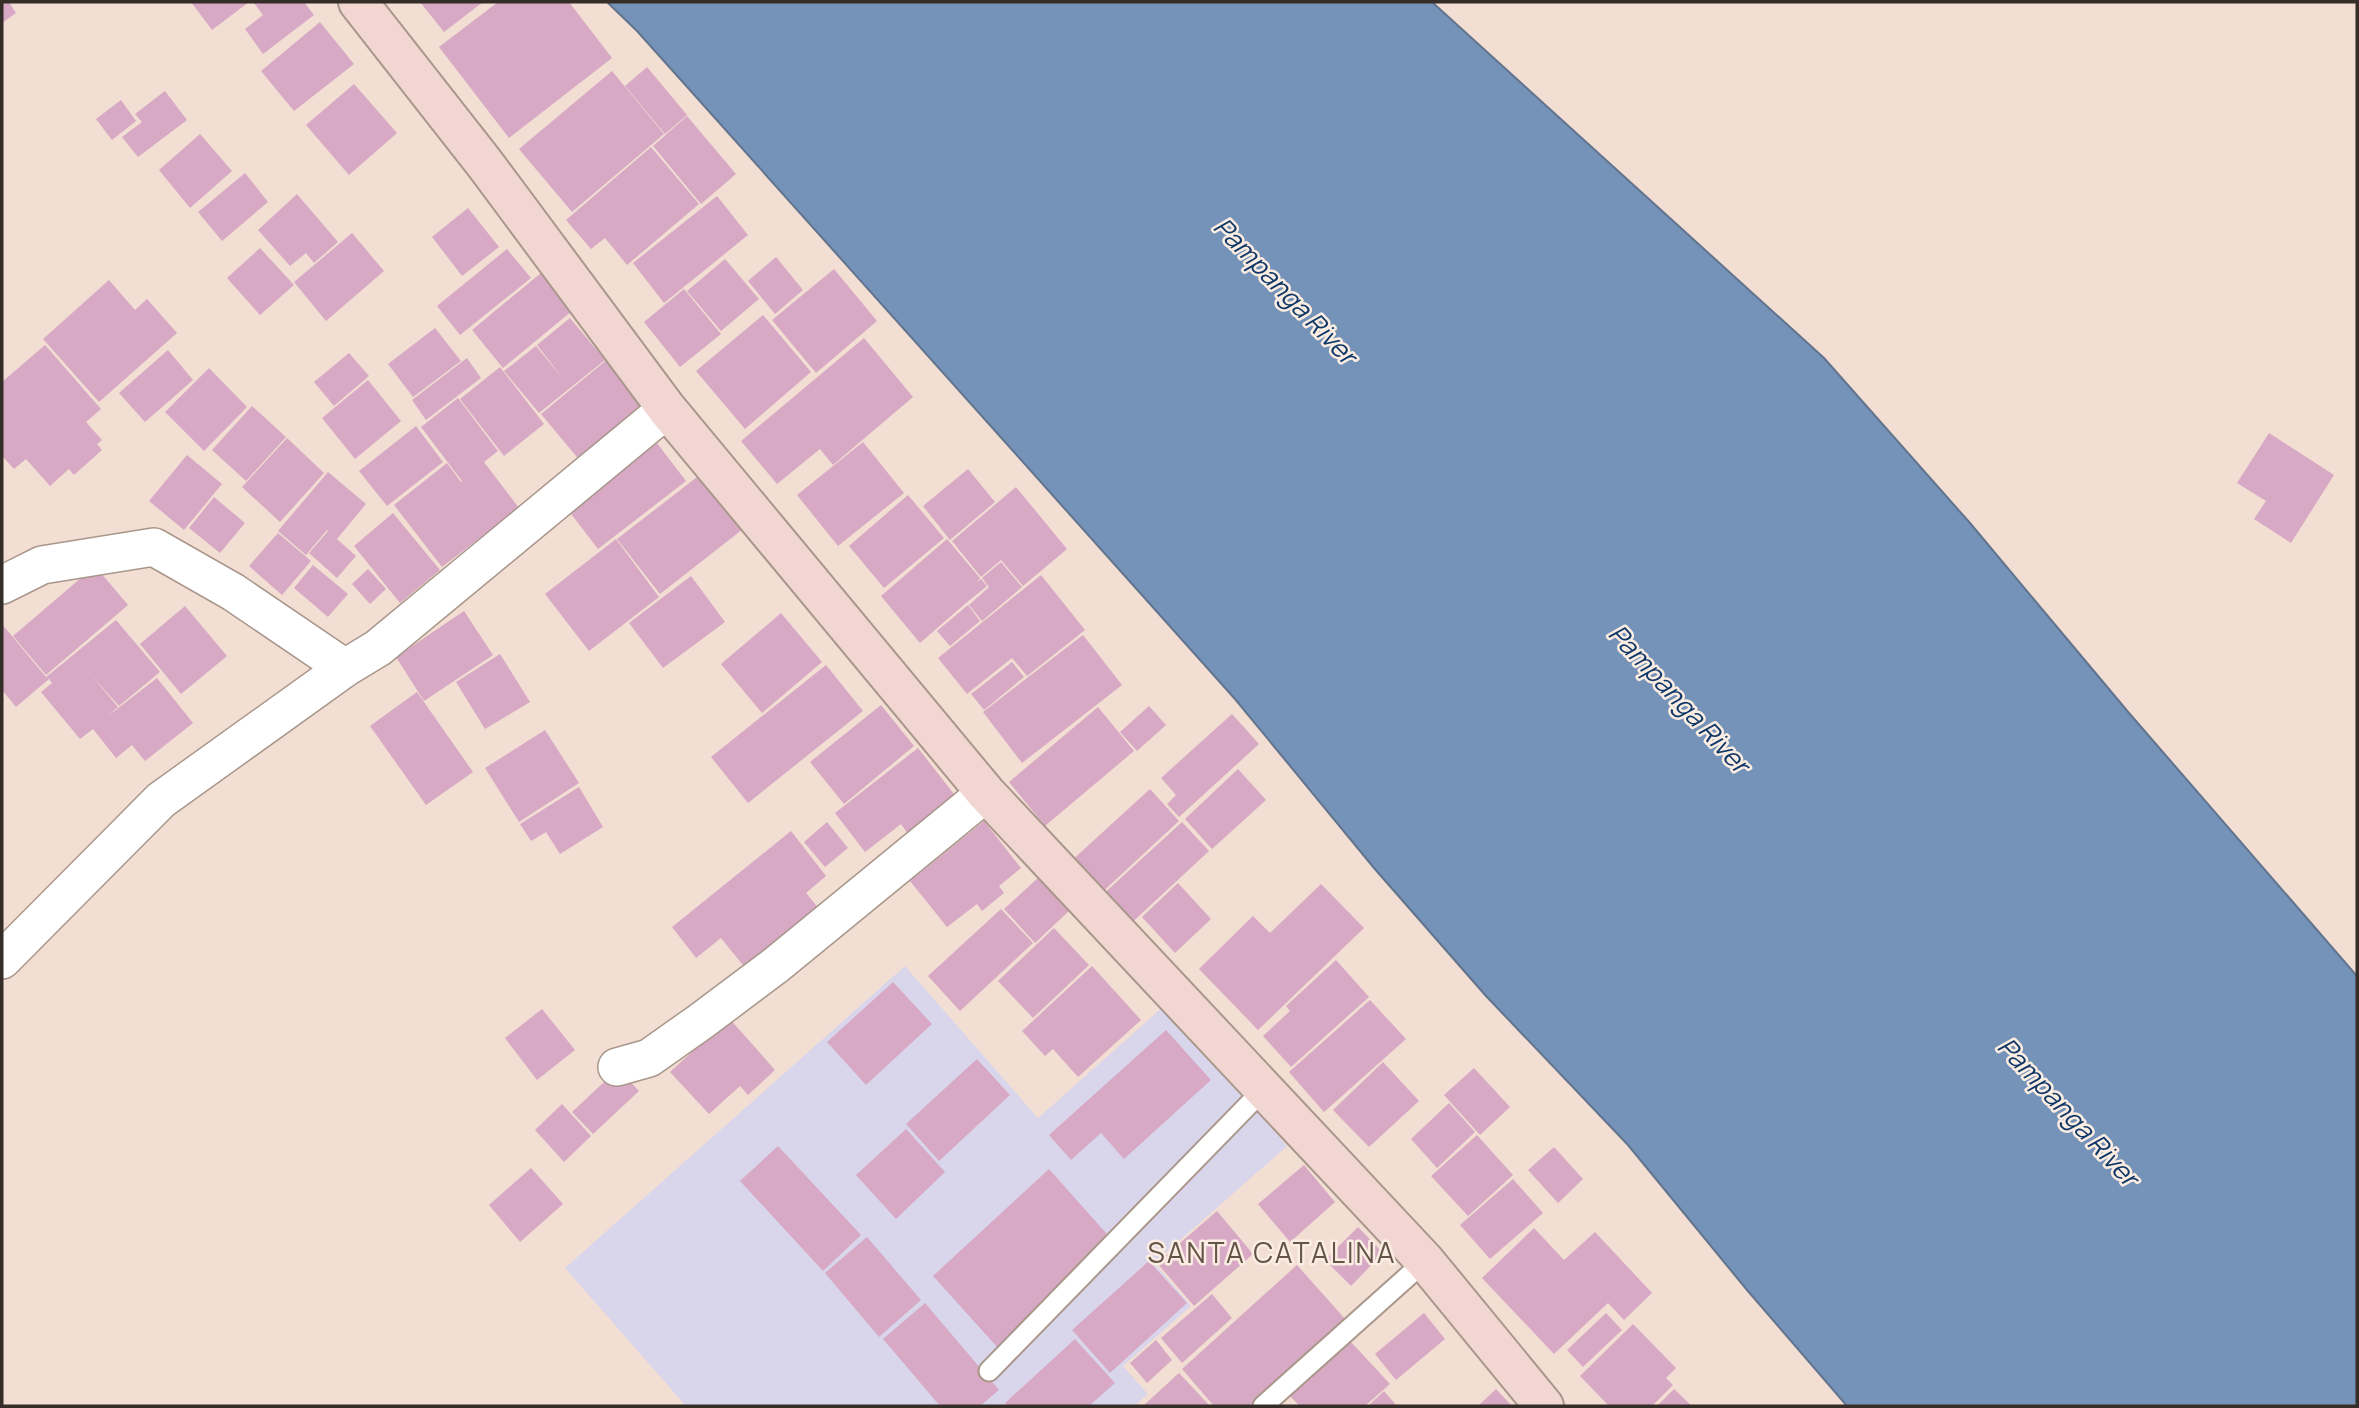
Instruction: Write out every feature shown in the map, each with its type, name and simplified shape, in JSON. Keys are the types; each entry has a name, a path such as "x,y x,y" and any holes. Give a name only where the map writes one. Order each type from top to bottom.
{"street":[{"path":"358,2 485,164 667,409 986,793 1424,1261 1544,1406"},
{"path":"2,960 161,800 345,668 379,648 667,409"},
{"path":"2,585 42,565 154,547 233,592 345,668"},
{"path":"617,1067 649,1058 700,1022 776,965 986,793"}],"lane":[{"path":"989,1370 1263,1090"},
{"path":"1263,1406 1424,1261"}],"shaded area":[{"path":"905,966 1038,1118 1164,1006 1287,1146 1154,1263 1191,1306 1123,1366 1148,1394 1134,1406 686,1406 565,1268"}],"water":[{"name":"Pampanga River","path":"607,2 1432,2 1824,358 1970,523 2129,713 2357,976 2357,1406 1847,1406 1628,1145 1486,996 1374,868 1235,699 637,31"}],"building":[{"path":"2,2 9,2 16,13 2,23"},
{"path":"191,2 249,2 212,30"},
{"path":"255,2 304,2 314,15 263,54 245,29 263,15"},
{"path":"420,2 483,2 444,32"},
{"path":"498,2 569,2 612,58 509,138 439,47"},
{"path":"320,22 354,64 294,111 261,71"},
{"path":"647,67 687,115 665,134 625,86"},
{"path":"612,71 664,134 572,212 519,149"},
{"path":"354,84 397,133 349,175 306,125"},
{"path":"165,91 187,120 138,157 122,137 142,122 135,114"},
{"path":"121,100 136,121 112,140 96,119"},
{"path":"687,116 736,174 701,204 653,146"},
{"path":"200,134 232,171 190,208 159,170"},
{"path":"651,147 699,204 627,265 605,238 591,249 566,220"},
{"path":"245,173 268,202 222,241 198,212"},
{"path":"297,194 338,242 314,263 306,253 290,266 258,230"},
{"path":"717,196 748,235 664,303 633,263"},
{"path":"468,208 499,247 462,276 432,237"},
{"path":"352,233 384,271 326,321 294,282"},
{"path":"260,248 294,285 260,315 227,278"},
{"path":"507,249 531,278 460,335 437,306"},
{"path":"776,257 803,290 775,314 748,281"},
{"path":"725,259 759,299 721,331 687,291"},
{"path":"547,268 578,306 503,368 472,330"},
{"path":"834,269 877,321 816,373 772,320"},
{"path":"109,280 135,310 147,299 177,333 99,402 43,339"},
{"path":"684,289 721,334 680,367 644,322"},
{"path":"763,315 811,372 745,429 696,371"},
{"path":"570,318 605,360 539,413 504,371 536,346 565,381 537,345"},
{"path":"435,328 461,361 413,397 388,364"},
{"path":"864,338 913,397 833,465 820,449 777,484 741,441"},
{"path":"45,345 101,409 86,422 102,440 97,444 102,450 74,475 69,469 50,486 26,459 14,469 2,456 2,382"},
{"path":"168,350 193,380 145,422 119,393"},
{"path":"349,353 369,376 334,406 314,382"},
{"path":"467,358 481,378 426,420 412,400"},
{"path":"609,358 648,406 581,462 541,414"},
{"path":"500,367 544,424 504,456 460,399"},
{"path":"209,368 247,407 204,451 165,412"},
{"path":"368,380 401,421 355,459 322,418"},
{"path":"458,398 498,451 484,462 519,508 442,567 394,505 447,463 462,481 421,427"},
{"path":"252,406 286,437 246,481 212,450"},
{"path":"416,426 443,462 387,506 359,471"},
{"path":"2269,433 2334,475 2291,543 2254,519 2266,501 2237,483"},
{"path":"650,434 686,481 598,549 562,502"},
{"path":"287,438 324,473 280,522 242,487"},
{"path":"863,442 904,493 838,546 797,495"},
{"path":"187,455 222,484 184,530 149,501"},
{"path":"968,469 995,502 950,540 923,506"},
{"path":"328,472 366,504 337,539 356,556 337,578 309,553 327,530 306,555 278,531"},
{"path":"701,474 743,529 660,594 617,539"},
{"path":"1016,487 1067,549 1023,586 1001,560 981,577 952,541"},
{"path":"908,495 944,538 884,588 849,546"},
{"path":"214,497 245,523 220,553 189,528"},
{"path":"393,513 440,570 400,603 354,546"},
{"path":"278,533 311,561 282,595 249,566"},
{"path":"616,539 659,597 589,651 545,594"},
{"path":"947,539 980,578 977,582 981,579 987,586 920,643 881,596"},
{"path":"1001,562 1022,587 982,621 969,605 989,587 982,578"},
{"path":"313,565 348,594 328,617 294,588"},
{"path":"95,566 128,605 46,675 13,636"},
{"path":"368,569 386,589 370,604 352,584"},
{"path":"1041,575 1085,630 1027,676 1012,658 967,694 938,658"},
{"path":"691,576 725,622 663,668 629,623"},
{"path":"968,605 980,621 950,646 937,631"},
{"path":"185,606 227,656 181,694 140,644"},
{"path":"464,611 493,655 424,701 396,657"},
{"path":"781,613 822,662 762,713 721,664"},
{"path":"116,620 160,672 119,706 90,674 118,707 108,716 157,678 193,723 145,761 132,745 116,758 93,729 80,739 41,692 52,683 49,679 16,707 2,690 2,624 46,677"},
{"path":"1083,635 1122,685 1022,763 983,712"},
{"path":"500,654 530,702 485,729 456,682"},
{"path":"1012,662 1024,677 984,710 971,694"},
{"path":"826,665 863,711 748,803 711,757"},
{"path":"417,692 473,772 426,805 370,726"},
{"path":"881,705 914,746 844,804 810,762"},
{"path":"1149,706 1166,725 1137,751 1120,732"},
{"path":"1098,707 1134,751 1045,826 1009,782"},
{"path":"1232,714 1259,744 1179,817 1167,804 1176,795 1161,778"},
{"path":"545,730 579,783 519,822 485,768"},
{"path":"918,748 961,803 913,841 901,824 865,852 835,813"},
{"path":"1238,769 1266,800 1212,849 1185,819"},
{"path":"579,787 603,827 560,854 546,832 531,841 520,824"},
{"path":"1150,789 1179,821 1098,896 1068,864"},
{"path":"984,821 1021,868 999,886 1004,893 982,911 977,904 947,927 910,881"},
{"path":"827,822 848,848 825,867 804,842"},
{"path":"1182,822 1209,851 1126,928 1099,898"},
{"path":"791,831 826,876 806,893 820,910 746,969 721,938 696,958 672,927"},
{"path":"1038,878 1069,911 1035,943 1004,909"},
{"path":"1178,883 1211,919 1175,953 1142,917"},
{"path":"1321,884 1364,928 1258,1030 1199,969 1253,916 1270,933"},
{"path":"1001,909 1033,943 960,1011 928,976"},
{"path":"1054,928 1089,965 1033,1018 998,981"},
{"path":"1336,960 1369,997 1291,1067 1263,1036 1290,1011 1286,1006"},
{"path":"1092,966 1141,1020 1078,1077 1053,1049 1045,1056 1022,1031"},
{"path":"893,982 932,1024 866,1085 827,1042"},
{"path":"1370,1000 1406,1039 1324,1112 1289,1072"},
{"path":"542,1009 575,1050 537,1080 505,1038"},
{"path":"729,1018 775,1070 748,1095 740,1086 709,1114 670,1072"},
{"path":"1166,1030 1211,1080 1124,1159 1101,1133 1071,1160 1049,1135"},
{"path":"977,1059 1010,1095 939,1161 906,1124"},
{"path":"1383,1062 1419,1101 1369,1147 1333,1110"},
{"path":"1474,1068 1510,1107 1480,1135 1444,1095"},
{"path":"618,1069 639,1091 593,1134 572,1112"},
{"path":"1449,1103 1475,1132 1437,1168 1411,1139"},
{"path":"562,1104 591,1136 564,1162 535,1130"},
{"path":"906,1129 945,1172 896,1219 856,1175"},
{"path":"1477,1135 1513,1175 1468,1216 1431,1176"},
{"path":"778,1146 861,1235 823,1271 740,1181"},
{"path":"1554,1147 1583,1179 1558,1203 1528,1170"},
{"path":"1304,1165 1335,1202 1290,1242 1258,1204"},
{"path":"531,1168 563,1204 520,1242 489,1205"},
{"path":"1049,1169 1114,1242 998,1348 933,1276"},
{"path":"1513,1179 1543,1213 1490,1259 1460,1225"},
{"path":"1217,1211 1253,1254 1194,1306 1157,1263"},
{"path":"1358,1227 1383,1253 1351,1286 1325,1260"},
{"path":"1534,1228 1564,1260 1595,1232 1652,1293 1624,1320 1608,1303 1554,1354 1482,1278"},
{"path":"867,1237 921,1300 879,1337 825,1273"},
{"path":"1149,1261 1187,1303 1110,1373 1072,1330"},
{"path":"1297,1265 1345,1319 1249,1406 1214,1406 1182,1369"},
{"path":"1212,1294 1232,1318 1182,1363 1161,1338"},
{"path":"925,1303 999,1390 980,1406 940,1406 883,1339"},
{"path":"1424,1313 1445,1339 1396,1380 1375,1354"},
{"path":"1606,1313 1622,1330 1583,1367 1567,1350"},
{"path":"1633,1324 1676,1368 1666,1378 1673,1385 1652,1406 1609,1406 1580,1376"},
{"path":"1075,1339 1115,1383 1089,1406 1008,1406 1005,1403"},
{"path":"1156,1340 1172,1360 1147,1383 1130,1363"},
{"path":"1350,1341 1390,1384 1365,1406 1300,1406 1290,1396"},
{"path":"1179,1373 1210,1406 1143,1406"},
{"path":"1496,1389 1512,1406 1478,1406"},
{"path":"1674,1389 1692,1406 1657,1406"},
{"path":"1384,1391 1397,1406 1368,1406"}],"district":[{"name":"SANTA CATALINA","path":"1272,1253"}]}
